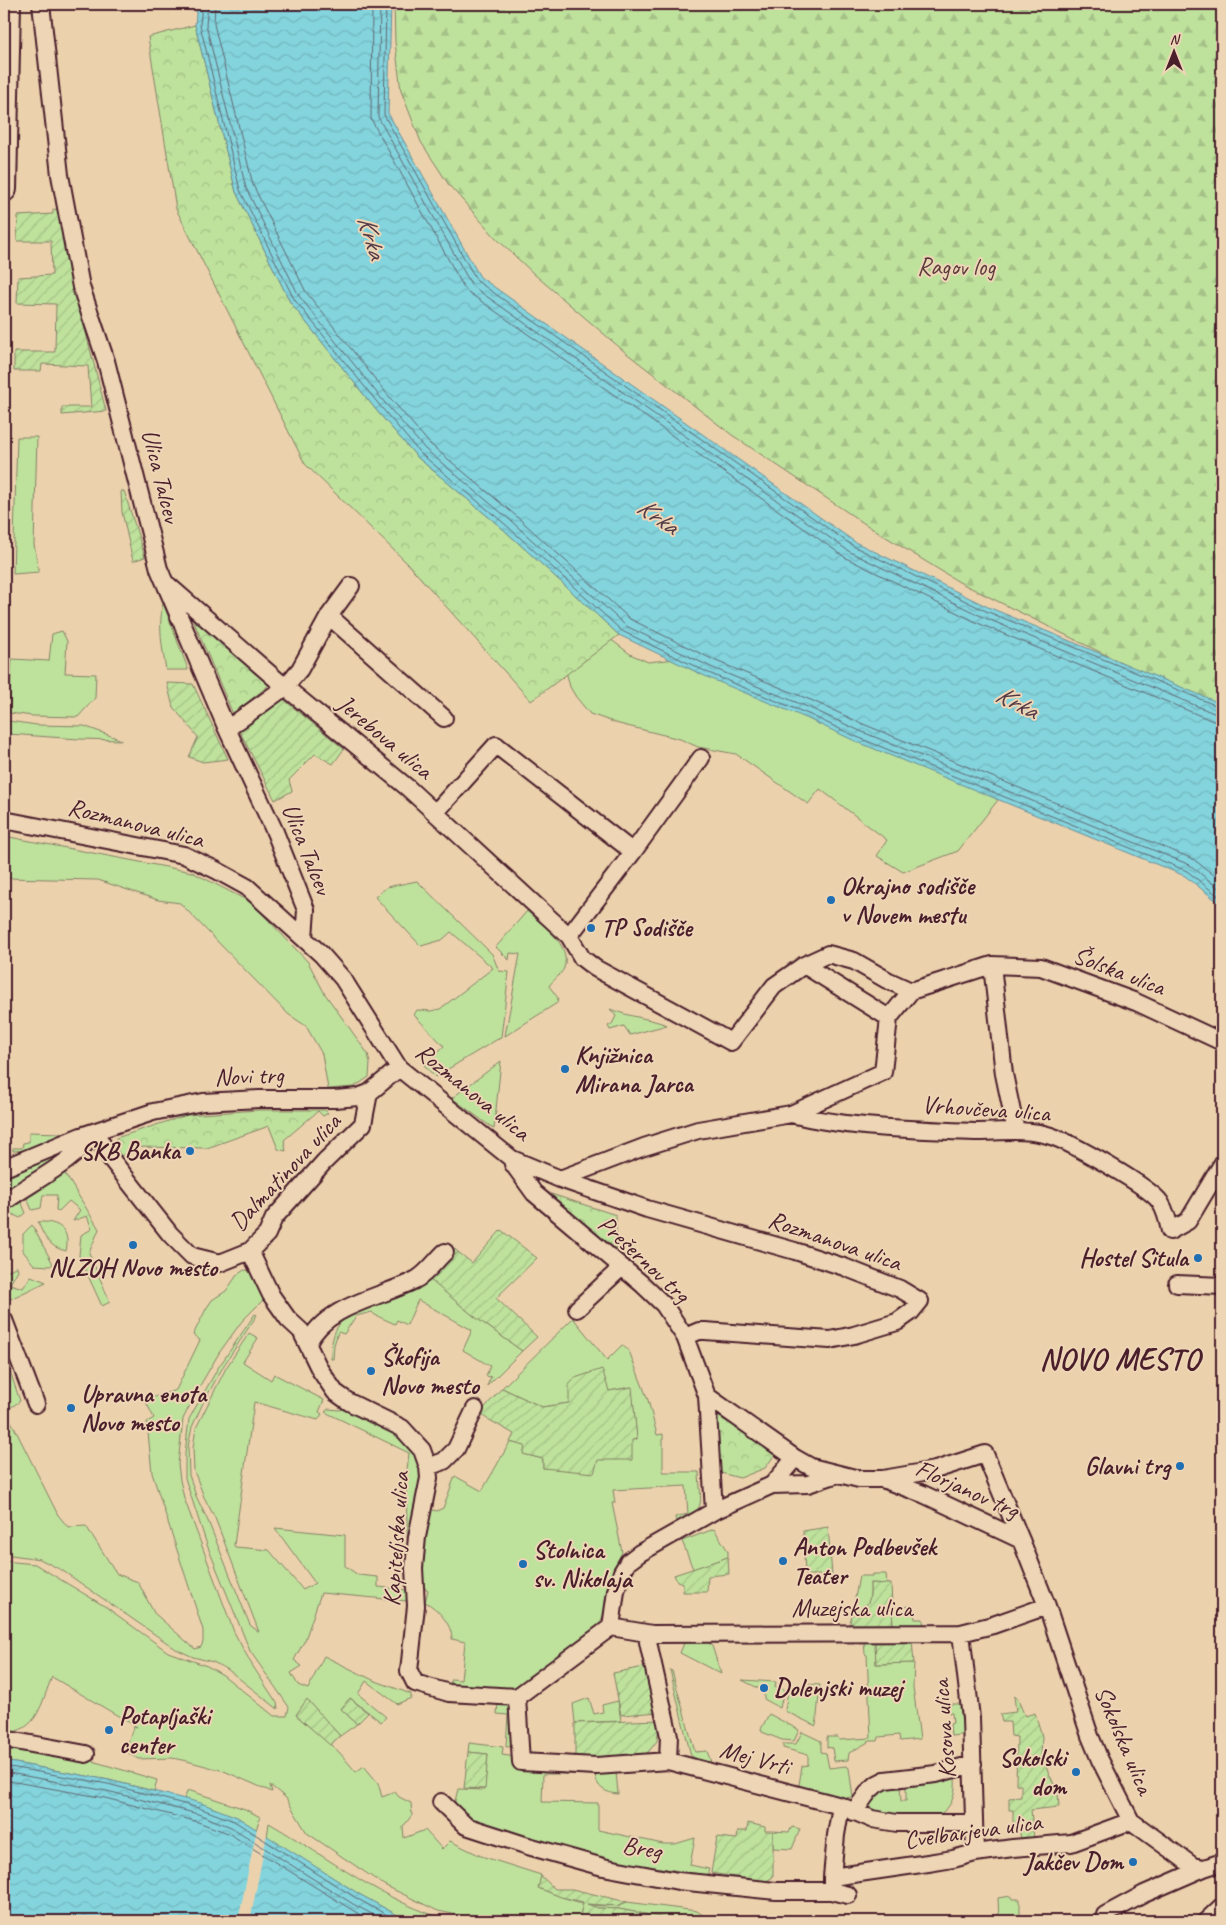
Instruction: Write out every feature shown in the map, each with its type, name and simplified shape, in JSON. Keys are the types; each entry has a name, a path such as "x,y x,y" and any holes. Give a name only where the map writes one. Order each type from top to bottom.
{"street":[{"path":"4,189 8,4"},
{"name":"Ulica Talcev","path":"41,4 60,175 81,287 106,361 150,538 165,582 227,729 275,832 306,910 304,938"},
{"name":"Jerebova ulica","path":"165,582 285,687 408,788 542,910 569,936 582,958 595,968 731,1042 774,986 804,965"},
{"path":"227,729 285,687 300,669 329,616 351,586"},
{"path":"329,616 444,718"},
{"path":"435,813 496,746 633,852"},
{"path":"569,936 633,852 700,758"},
{"name":"Rozmanova ulica","path":"4,820 184,855 247,887 321,954 342,978 399,1068 512,1159 560,1179 647,1209 795,1251 844,1267 900,1289 920,1301 911,1312 898,1322 830,1340 705,1331 699,1331 685,1337"},
{"path":"804,965 828,954 854,961 911,991"},
{"path":"804,965 889,1018"},
{"path":"560,1179 644,1147 698,1130 791,1114 882,1072 889,1018 911,991 992,965 1004,1074 1016,1131"},
{"name":"Šolska ulica","path":"992,965 1041,967 1136,1002 1222,1042"},
{"name":"Novi trg","path":"46,1152 81,1136 153,1112 204,1102 358,1097 369,1093 399,1068"},
{"name":"Dalmatinova ulica","path":"95,1132 111,1159 170,1234 192,1256 220,1263 250,1251 267,1234 274,1218 324,1162 363,1124 369,1093"},
{"name":"Vrhovčeva ulica","path":"791,1114 823,1122 868,1127 978,1132 1016,1131 1050,1136 1084,1152 1153,1194 1166,1211 1170,1231 1188,1221 1222,1164"},
{"path":"4,1202 49,1173 87,1144 95,1132"},
{"path":"4,1157 46,1152"},
{"path":"4,1168 46,1152"},
{"name":"Prešernov trg","path":"512,1159 513,1164 534,1193 664,1305 685,1337 706,1396 714,1511"},
{"name":"Kapiteljska ulica","path":"250,1251 271,1295 288,1319 301,1331 320,1370 335,1392 349,1402 402,1428 422,1450 428,1467 429,1478 417,1537 414,1568 416,1606 409,1671 411,1678 420,1686 449,1693 517,1697"},
{"path":"308,1343 317,1328 329,1318 417,1280 445,1252"},
{"path":"577,1310 622,1267"},
{"path":"1176,1284 1222,1286"},
{"path":"4,1320 36,1404"},
{"path":"706,1396 795,1458 812,1467 859,1479 883,1479 935,1470 984,1454 1021,1540"},
{"path":"428,1467 444,1461 456,1449 475,1409"},
{"path":"772,1486 795,1458"},
{"path":"517,1697 611,1627 616,1591 622,1572 628,1562 640,1553 714,1511 772,1486 808,1484 838,1474"},
{"name":"Florjanov trg","path":"883,1479 923,1494 1021,1540 1047,1606"},
{"name":"Muzejska ulica","path":"611,1627 652,1634 961,1632 993,1625 1047,1606"},
{"name":"Sokolska ulica","path":"1047,1606 1090,1736 1131,1821 1193,1866 1204,1868"},
{"name":"Kosova ulica","path":"961,1632 971,1718 975,1853"},
{"path":"652,1634 648,1642 668,1736 668,1761"},
{"name":"Mej Vrti","path":"517,1697 521,1762 596,1766 668,1761 848,1809 872,1819 898,1823 973,1823"},
{"path":"4,1739 86,1754"},
{"path":"832,1884 836,1835 848,1809 860,1801 877,1784 885,1780 936,1774 973,1764"},
{"name":"Breg","path":"441,1802 466,1826 603,1867 678,1880 776,1891 832,1884 848,1895"},
{"name":"Cvelbarjeva ulica","path":"832,1884 975,1853 1071,1843 1131,1821"},
{"path":"1105,1915 1144,1894 1222,1862"},
{"path":"1206,1921 1222,1906"}],"green space":[{"name":"Ragov log","path":"394,4 1222,4 1222,708 1112,658 959,582 865,524 732,435 625,352 534,274 496,238 449,185 421,142 401,91 395,42"},
{"path":"195,25 236,192 290,302 377,411 417,457 503,529 619,635 531,701 407,563 305,464 176,209 148,37"},
{"path":"53,209 60,210 69,267 106,411 62,415 62,407 91,407 88,366 42,364 41,371 14,371 14,352 55,352 56,304 17,303 18,277 52,275 51,241 17,241 18,216 53,214"},
{"path":"17,437 37,437 34,545 39,572 13,574"},
{"path":"121,491 124,491 145,557 133,561 122,512"},
{"path":"163,603 188,670 166,670 161,628"},
{"path":"190,613 269,685 233,714"},
{"path":"62,631 67,641 65,673 96,674 95,698 78,717 33,716 9,713 12,659 49,661 52,634"},
{"path":"601,632 630,654 648,662 676,659 965,782 998,800 958,851 903,872 877,856 887,840 820,789 808,804 736,754 698,747 680,739 619,724 590,714 570,687 559,643"},
{"path":"167,683 193,684 228,759 203,762 189,757 198,737 173,707"},
{"path":"283,699 344,749 333,764 315,754 289,780 292,791 275,800 239,730"},
{"path":"8,721 37,725 84,726 122,740 8,734"},
{"path":"4,836 192,872 252,903 308,962 325,994 368,1054 370,1063 369,1077 354,1087 328,1089 322,1054 306,1026 288,1014 180,903 158,900 98,880 4,878"},
{"path":"417,881 492,954 499,971 509,972 501,1037 435,1077 424,1065 444,1046 414,1015 417,1010 431,1011 440,1009 493,968 451,932 442,940 421,946 375,897 387,887"},
{"path":"527,911 560,943 564,951 564,968 549,986 558,998 557,1003 505,1036 520,954 510,953 509,960 496,947"},
{"path":"610,1009 667,1025 630,1035 624,1026 610,1030 608,1026 612,1024 616,1016"},
{"path":"501,1061 494,1129 452,1098"},
{"path":"258,1110 325,1110 328,1113 323,1116 318,1111 284,1140 286,1151 278,1149 269,1126 207,1148 134,1147 133,1152 120,1156 114,1147 116,1138 187,1115"},
{"path":"29,1132 61,1133 50,1141 38,1146 26,1150 13,1151 13,1148 22,1148 23,1143 29,1142"},
{"path":"60,1156 4,1194 4,1179"},
{"path":"64,1172 99,1229 89,1253 110,1302 102,1306 79,1256 81,1235 92,1229 87,1216 73,1221 80,1210 69,1201 59,1211 56,1210 57,1195 43,1195 41,1208 32,1210 26,1195"},
{"path":"551,1194 616,1215 617,1255 548,1196"},
{"path":"20,1199 26,1213 20,1218 8,1212 4,1218 4,1210"},
{"path":"38,1222 52,1223 65,1232 67,1237 66,1251 55,1247 48,1241"},
{"path":"32,1225 53,1264 50,1266 34,1265 23,1251 23,1234"},
{"path":"501,1230 537,1258 496,1298 537,1337 522,1351 475,1317 430,1280 458,1252 472,1263"},
{"path":"454,1248 458,1252 431,1280 475,1317 522,1351 487,1386 491,1377 486,1376 490,1366 463,1350 472,1330 418,1300 407,1325 397,1320 395,1324 372,1312 356,1316 344,1334 338,1332 334,1345 333,1359 331,1359 333,1339 339,1324 362,1308 409,1293 424,1284 436,1272"},
{"path":"17,1266 18,1270 10,1284 23,1288 31,1276 46,1282 4,1302 4,1273"},
{"path":"244,1270 252,1271 266,1297 242,1321 219,1353 198,1389 183,1419 178,1464 184,1498 234,1632 252,1665 277,1703 278,1709 227,1669 176,1649 63,1571 40,1559 4,1554 4,1353 20,1401 6,1411 58,1515 68,1527 86,1526 117,1574 138,1582 154,1613 195,1649 201,1647 203,1630 152,1473 147,1422 154,1418 145,1400 176,1390 200,1340 193,1335 206,1309 212,1300 226,1291 237,1275"},
{"path":"255,1314 257,1315 224,1365 203,1403 192,1427 188,1447 189,1475 196,1496 250,1625 259,1632 215,1518 194,1471 193,1448 196,1428 226,1368 249,1333 258,1338 243,1362 271,1380 274,1374 324,1400 319,1412 322,1414 318,1420 254,1402 235,1547 269,1550 303,1590 315,1583 275,1528 345,1535 345,1566 358,1575 378,1577 378,1587 407,1590 407,1601 321,1593 305,1640 294,1660 302,1666 291,1673 298,1685 308,1689 324,1656 373,1680 411,1694 411,1698 397,1704 366,1681 358,1694 386,1717 381,1722 350,1698 341,1709 357,1724 340,1736 307,1700 296,1715 339,1752 356,1772 364,1766 378,1783 382,1797 395,1792 399,1797 411,1803 412,1815 403,1827 404,1838 425,1830 442,1849 450,1841 481,1856 541,1875 539,1888 583,1903 579,1921 488,1921 438,1911 384,1885 307,1833 286,1798 270,1785 272,1792 224,1771 172,1758 138,1759 125,1751 134,1726 137,1727 52,1677 37,1714 32,1721 16,1731 4,1733 4,1561 35,1564 106,1607 168,1652 207,1666 223,1675 274,1716 287,1716 289,1707 250,1651 207,1545 185,1478 185,1453 189,1419 218,1368"},
{"path":"573,1318 607,1360 622,1345 629,1351 648,1400 657,1435 663,1434 663,1472 699,1472 700,1505 693,1514 676,1523 675,1517 688,1514 686,1486 613,1490 615,1503 612,1503 622,1552 615,1567 603,1616 595,1634 516,1689 450,1687 451,1679 461,1680 465,1642 452,1639 447,1622 434,1608 425,1602 428,1590 420,1586 421,1551 429,1509 437,1511 443,1508 455,1476 482,1491 510,1442 525,1446 524,1454 543,1459 543,1468 597,1460 637,1439 631,1387 609,1391 569,1403 542,1407 502,1388"},
{"path":"602,1369 609,1391 632,1387 637,1439 632,1440 632,1460 598,1460 594,1473 543,1468 543,1459 523,1454 525,1446 510,1442 514,1434 479,1414 502,1388 542,1407 569,1403 569,1385 575,1378"},
{"path":"346,1407 401,1438 418,1459 421,1468 421,1485 408,1571 406,1478 409,1453 325,1412 328,1409 340,1410"},
{"path":"714,1414 777,1452 765,1468 740,1478 717,1472"},
{"path":"828,1527 832,1575 805,1575 803,1531"},
{"path":"714,1529 728,1551 728,1557 693,1569 682,1541"},
{"path":"728,1557 729,1574 708,1576 707,1592 683,1592 683,1583 677,1581 674,1575"},
{"path":"872,1574 886,1574 887,1584 870,1583 868,1603 852,1615 859,1576 872,1576"},
{"path":"870,1583 891,1584 893,1628 849,1626 852,1615 868,1603"},
{"path":"913,1606 915,1619 923,1619 924,1628 893,1628 892,1608"},
{"path":"686,1638 707,1641 712,1646 721,1674 680,1653"},
{"path":"912,1640 914,1663 876,1664 875,1642"},
{"path":"864,1642 875,1642 876,1664 914,1663 913,1687 920,1739 900,1741 899,1735 879,1737 878,1741 870,1741 849,1753 848,1760 834,1761 832,1748 827,1747 827,1737 838,1737 839,1740 871,1738 867,1655 865,1654"},
{"path":"644,1667 659,1712 621,1715 613,1673"},
{"path":"670,1670 672,1671 695,1752 707,1751 711,1762 701,1761 691,1756"},
{"path":"742,1680 776,1682 775,1688 784,1689 780,1708 764,1699 764,1691"},
{"path":"803,1684 820,1685 816,1726 785,1711 788,1690 802,1690"},
{"path":"1014,1696 1017,1698 1025,1716 1035,1713 1042,1736 1041,1756 1058,1793 1059,1807 1031,1810 1034,1839 1021,1840 1019,1826 1013,1826 1013,1810 1009,1810 1009,1798 1021,1797 1021,1785 1016,1784 1017,1737 1011,1736 1010,1722 1002,1722 1000,1714 1016,1712"},
{"path":"350,1698 368,1713 357,1724 341,1709"},
{"path":"589,1698 594,1714 603,1712 602,1705 618,1701 621,1721 575,1723 573,1704"},
{"path":"307,1699 340,1736 330,1745 296,1715"},
{"path":"498,1702 513,1703 516,1746 506,1747 508,1715 497,1714"},
{"path":"948,1704 963,1704 968,1734 951,1736 950,1724 953,1723 952,1713 949,1713"},
{"path":"769,1714 799,1730 794,1741 782,1740 762,1732 761,1729"},
{"path":"660,1720 657,1741 645,1756 575,1760 575,1723"},
{"path":"802,1732 821,1741 821,1752 826,1753 829,1768 846,1766 849,1768 853,1797 841,1798 798,1791 802,1766 808,1765 808,1755 783,1748 783,1744 796,1744"},
{"path":"4,1742 75,1756 157,1780 154,1791 109,1780 4,1761"},
{"path":"469,1743 503,1747 502,1755 616,1771 618,1794 602,1789 597,1783 595,1774 543,1774 542,1802 598,1803 598,1830 663,1844 675,1844 695,1838 690,1865 709,1869 707,1875 606,1860 530,1840 466,1819 453,1809 458,1789 484,1790 488,1754 468,1752"},
{"path":"468,1752 488,1754 485,1789 464,1788"},
{"path":"955,1777 955,1791 950,1805 943,1812 932,1816 916,1818 888,1817 875,1812 865,1803 883,1787 900,1784 901,1801 906,1801 906,1783"},
{"path":"188,1790 245,1809 260,1817 256,1830 237,1817 184,1799"},
{"path":"269,1823 380,1891 427,1913 452,1921 408,1921 359,1894 267,1837"},
{"path":"748,1823 765,1827 765,1831 773,1831 773,1877 765,1882 711,1873 717,1837 737,1839 738,1831 747,1831"},
{"path":"792,1827 800,1829 792,1849 773,1848 773,1831 789,1832"},
{"path":"541,1876 555,1889 572,1889 627,1902 617,1906 587,1904 598,1908 619,1909 680,1921 579,1921 583,1902 561,1897 538,1888"},
{"path":"1011,1896 1012,1899 1020,1899 1020,1921 999,1921 998,1898"},
{"path":"627,1902 697,1911 704,1916 740,1921 680,1921 619,1909 597,1908 587,1904 605,1906"}],"water":[{"name":"Krka","path":"197,4 391,4 388,113 480,277 855,542 988,607 1222,704 1222,905 1185,876 855,741 806,718 709,678 619,635 503,529 417,457 377,411 290,302 236,192 195,25"},
{"path":"4,1761 109,1780 201,1803 237,1817 359,1894 408,1921 4,1921"}],"pier":[{"path":"257,1828 267,1834 250,1921 238,1921"}],"place":[{"name":"Okrajno sodišče v Novem mestu","path":"831,900"},
{"name":"TP Sodišče","path":"591,928"},
{"name":"Knjižnica Mirana Jarca","path":"565,1069"},
{"name":"SKB Banka","path":"190,1151"},
{"name":"NLZOH Novo mesto","path":"133,1245"},
{"name":"Hostel Situla","path":"1198,1258"},
{"name":"Škofija Novo mesto","path":"371,1371"},
{"name":"Upravna enota Novo mesto","path":"71,1408"},
{"name":"Glavni trg","path":"1180,1466"},
{"name":"Anton Podbevšek Teater","path":"783,1561"},
{"name":"Stolnica sv. Nikolaja","path":"523,1564"},
{"name":"Dolenjski muzej","path":"764,1688"},
{"name":"Potapljaški center","path":"109,1730"},
{"name":"Sokolski dom","path":"1076,1772"},
{"name":"Jakčev Dom","path":"1133,1862"}],"district":[{"name":"NOVO MESTO","path":"1120,1359"}]}
